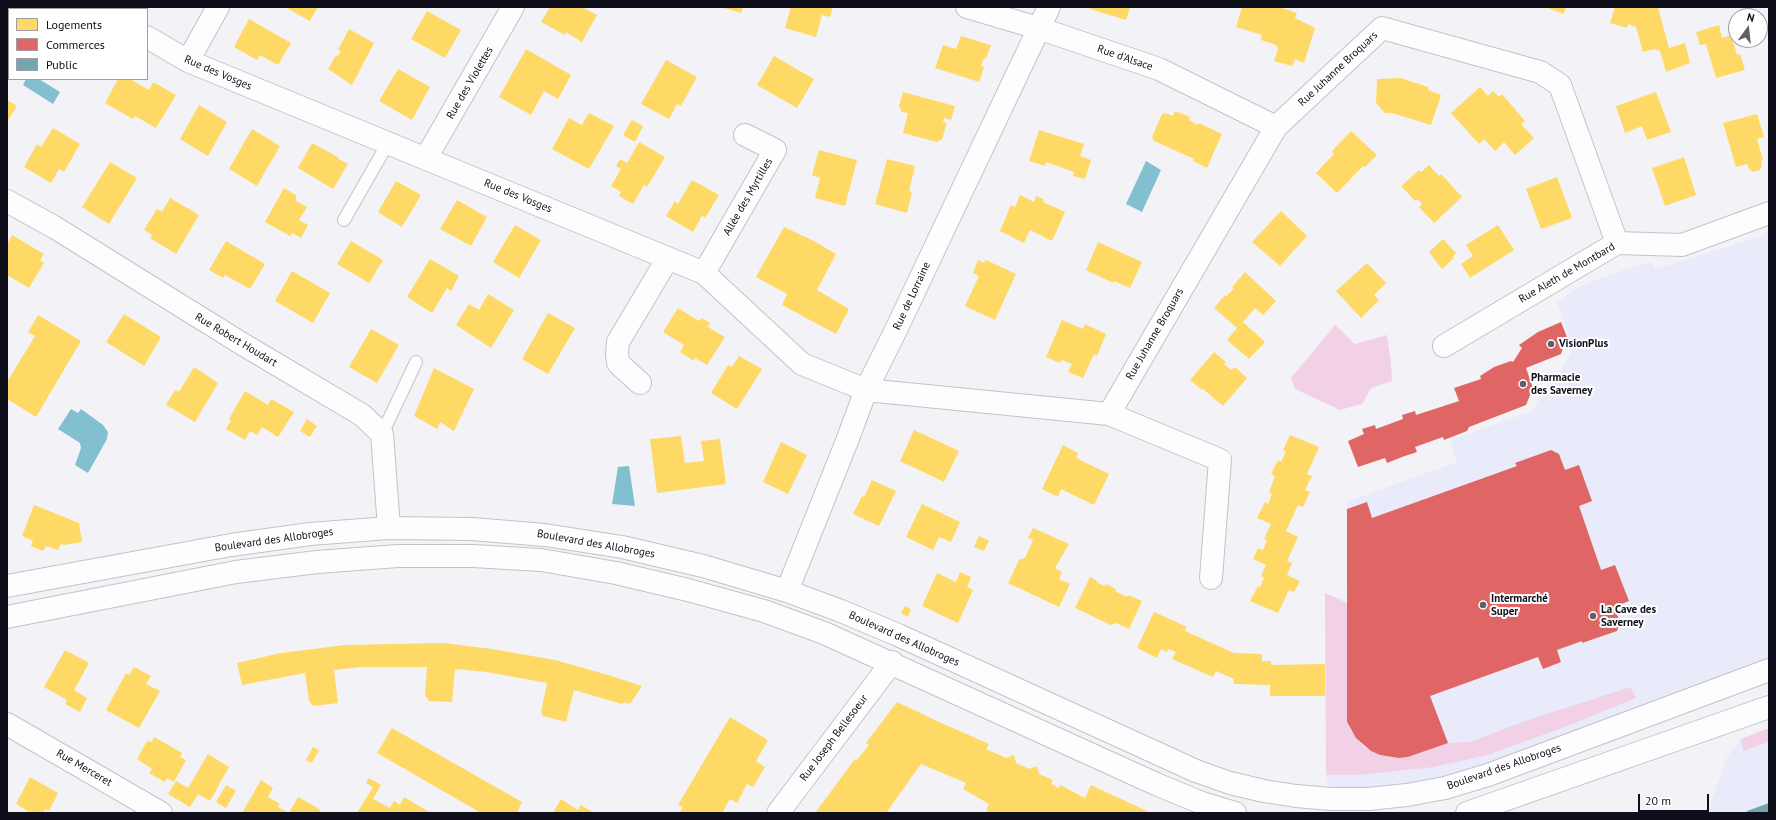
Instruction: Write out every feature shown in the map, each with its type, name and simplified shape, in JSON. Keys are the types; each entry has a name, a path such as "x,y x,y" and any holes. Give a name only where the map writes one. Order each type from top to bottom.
{"street":[{"path":"188,61 218,7"},
{"name":"Rue des Violettes","path":"426,158 513,7"},
{"name":"Rue d'Alsace","path":"967,7 1038,28 1159,69 1276,127"},
{"name":"Rue de Lorraine","path":"786,591 847,441 866,390 898,326 1049,7"},
{"name":"Rue Juhanne Broquars","path":"1109,414 1276,127 1382,28 1540,72 1560,85 1565,95 1617,243"},
{"name":"Rue des Vosges","path":"148,38 188,61 704,273 802,364 866,390"},
{"name":"Allée des Myrtilles","path":"704,273 775,150 745,135"},
{"name":"Rue Robert Houdart","path":"7,201 54,227 244,346 362,415 382,434"},
{"name":"Rue Aleth de Montbard","path":"1444,346 1617,243 1682,245 1769,214"},
{"path":"640,383 618,363 618,342 668,258"},
{"path":"866,390 1109,414 1220,460 1211,578"},
{"path":"382,434 389,528"},
{"name":"Boulevard des Allobroges","path":"7,586 231,545 310,534 389,528 472,528 545,534 622,546 704,566 786,591 841,611 898,635 1196,771 1230,783 1264,791 1330,799 1368,799 1407,795 1445,788 1496,772 1769,670"},
{"path":"7,617 236,572 317,562 398,556 473,556 541,560 616,573 688,590 779,616 824,632 1156,784 1202,803 1235,813"},
{"name":"Rue Joseph Bellesoeur","path":"778,813 892,662"},
{"path":"1467,813 1769,707"},
{"name":"Rue Merceret","path":"7,724 161,813"}],"lane":[{"path":"344,220 388,143"},
{"path":"382,434 416,362"}],"shaded area":[{"path":"1769,229 1769,670 1488,775 1331,799 1326,775 1325,593 1347,602 1346,502 1457,462 1450,440 1532,411 1547,386 1563,367 1574,348 1557,303 1576,288 1623,270 1651,262 1655,269 1762,236"},
{"path":"1335,325 1355,344 1387,335 1391,363 1392,381 1371,388 1362,404 1340,410 1295,389 1291,378"},
{"path":"1325,593 1347,603 1347,722 1363,746 1378,755 1399,758 1408,757 1448,743 1470,742 1528,720 1631,687 1636,698 1562,728 1487,755 1434,767 1358,775 1326,775"},
{"path":"1769,728 1769,813 1707,813 1727,757 1741,739"},
{"path":"1769,728 1769,742 1743,751 1741,739"}],"water":[{"path":"26,80 41,80 60,92 53,104 23,85"},
{"path":"1146,161 1161,170 1142,212 1126,204"},
{"path":"71,409 78,413 81,409 103,425 108,432 107,439 88,473 75,465 81,448 80,443 58,429"},
{"path":"629,466 635,506 612,504 618,467"}],"building: Logements":[{"path":"7,7 31,8 8,8 7,44"},
{"path":"285,7 318,7 310,21"},
{"path":"550,7 582,7 597,15 582,42 566,32 565,35 541,22"},
{"path":"743,7 741,13 724,8"},
{"path":"791,7 833,7 830,17 822,15 816,37 785,28"},
{"path":"1091,7 1130,7 1126,20 1090,9"},
{"path":"1242,7 1279,7 1297,13 1295,18 1315,28 1304,63 1295,59 1292,66 1274,61 1278,49 1276,45 1261,40 1262,35 1236,27"},
{"path":"1545,7 1566,7 1564,14"},
{"path":"1615,7 1658,7 1669,48 1685,43 1690,63 1666,72 1660,51 1654,49 1643,52 1636,27 1628,24 1627,28 1610,23"},
{"path":"427,11 461,30 445,58 411,39"},
{"path":"249,19 291,43 278,65 260,55 257,60 234,47"},
{"path":"1719,25 1722,38 1728,36 1728,48 1735,48 1737,55 1740,54 1745,70 1716,78 1706,44 1700,45 1696,32"},
{"path":"349,29 374,43 352,85 328,69 336,55 338,56 341,51 338,50"},
{"path":"961,36 991,45 986,59 984,58 981,66 984,67 979,82 935,68 943,45 956,49"},
{"path":"526,49 571,75 558,99 544,91 531,115 499,97"},
{"path":"774,56 814,79 797,108 757,85"},
{"path":"666,60 697,77 681,106 677,104 669,119 641,104"},
{"path":"398,69 430,87 412,120 379,101"},
{"path":"1401,78 1428,87 1428,90 1441,95 1431,125 1392,113 1385,113 1376,103 1377,79"},
{"path":"117,80 132,80 149,90 153,82 176,95 156,128 135,116 133,119 105,103"},
{"path":"1480,87 1488,96 1493,91 1499,97 1502,94 1525,121 1521,124 1534,138 1515,155 1504,142 1495,151 1484,139 1479,144 1451,113"},
{"path":"903,92 955,106 951,120 944,118 943,122 947,123 942,139 937,142 903,133 908,113 902,112 899,106"},
{"path":"1656,92 1671,132 1647,140 1642,126 1625,133 1616,106"},
{"path":"7,100 17,106 7,122"},
{"path":"199,105 227,122 208,156 180,139"},
{"path":"1175,111 1190,117 1189,120 1198,125 1199,123 1222,134 1207,168 1193,161 1194,159 1154,141 1152,137 1162,114 1165,113 1173,116"},
{"path":"589,113 614,126 589,169 552,149 569,118 582,125"},
{"path":"1757,114 1764,137 1757,139 1763,160 1761,160 1762,166 1760,170 1753,172 1749,169 1747,164 1736,167 1723,123"},
{"path":"632,120 643,126 635,142 623,135"},
{"path":"53,128 80,144 64,172 59,169 51,183 24,167 37,144 41,147"},
{"path":"252,129 280,146 257,186 229,169"},
{"path":"1039,130 1084,144 1080,156 1091,160 1085,179 1073,176 1074,172 1046,162 1045,166 1029,161"},
{"path":"1351,131 1377,155 1365,167 1363,166 1337,193 1316,173 1334,154 1332,151"},
{"path":"639,142 665,157 647,187 644,185 633,204 619,196 621,192 611,186 621,169 616,166 620,159 627,163"},
{"path":"312,143 348,164 333,189 298,168"},
{"path":"819,150 857,160 845,206 815,198 820,178 812,175"},
{"path":"1684,157 1696,195 1665,206 1652,168"},
{"path":"887,159 915,166 909,191 912,192 907,213 875,204"},
{"path":"110,162 137,178 109,224 82,207"},
{"path":"1429,165 1439,176 1441,174 1462,197 1434,223 1419,207 1422,204 1418,199 1415,201 1401,186 1419,170 1421,172"},
{"path":"1557,177 1572,218 1541,229 1526,189"},
{"path":"692,180 719,195 705,218 702,216 693,232 666,216 675,201 678,204"},
{"path":"396,181 421,195 402,227 378,212"},
{"path":"284,188 296,195 296,201 307,207 299,220 308,225 301,238 292,233 290,236 265,222"},
{"path":"1020,195 1034,202 1036,196 1044,199 1043,202 1065,212 1052,241 1030,230 1024,243 1000,231 1011,205 1015,207"},
{"path":"170,198 199,215 176,254 150,238 152,235 144,230 157,209 162,212"},
{"path":"457,200 487,217 471,246 440,229"},
{"path":"1281,211 1307,236 1280,266 1252,242"},
{"path":"515,225 541,240 519,278 493,262"},
{"path":"1498,225 1514,250 1470,278 1461,264 1473,256 1466,245"},
{"path":"784,227 814,241 836,254 817,290 849,309 836,334 782,305 787,294 756,277"},
{"path":"12,235 44,254 40,260 44,263 29,288 7,275 7,245"},
{"path":"1443,239 1456,253 1453,256 1454,258 1442,269 1429,252"},
{"path":"226,241 265,264 250,289 225,275 223,278 209,270"},
{"path":"351,241 383,260 369,283 337,264"},
{"path":"1098,242 1142,262 1130,288 1114,281 1113,283 1086,270"},
{"path":"430,259 459,276 451,291 447,288 432,313 407,297"},
{"path":"978,260 984,263 986,260 1016,274 995,320 965,306 979,276 973,273"},
{"path":"1367,263 1386,283 1374,295 1379,300 1361,318 1336,291"},
{"path":"292,271 330,293 313,323 275,301"},
{"path":"1245,272 1276,301 1263,315 1255,308 1243,322 1265,342 1249,359 1227,340 1237,328 1214,308 1225,295 1226,297 1234,288 1232,287"},
{"path":"488,294 514,310 491,348 456,325 469,304 479,310"},
{"path":"678,308 699,321 702,318 710,323 708,327 725,337 707,365 695,358 694,361 680,352 684,345 663,332"},
{"path":"548,313 575,328 548,374 522,359"},
{"path":"124,314 161,337 144,366 106,342"},
{"path":"38,315 81,341 36,417 7,399 7,382 35,336 28,332"},
{"path":"1062,320 1083,329 1085,324 1106,334 1097,356 1094,354 1083,378 1068,372 1072,364 1062,360 1060,363 1046,357"},
{"path":"371,329 399,345 377,383 349,367"},
{"path":"1214,352 1226,362 1224,364 1231,370 1235,367 1247,378 1223,406 1190,380"},
{"path":"739,356 762,369 737,409 711,393 728,365 732,367"},
{"path":"194,367 218,383 195,422 166,405 175,390 179,392"},
{"path":"434,368 474,389 454,431 440,422 437,429 414,416"},
{"path":"245,391 268,405 271,399 294,412 278,437 262,427 257,435 250,431 245,440 226,429 231,420 229,419"},
{"path":"307,419 317,426 310,437 300,431"},
{"path":"914,430 959,451 944,482 900,461"},
{"path":"1290,435 1319,447 1307,474 1312,476 1305,490 1310,492 1303,507 1298,505 1286,531 1298,537 1287,561 1292,563 1287,575 1300,581 1294,592 1289,590 1278,613 1250,601 1258,586 1260,587 1264,578 1261,576 1266,565 1253,559 1258,548 1263,550 1267,540 1264,539 1271,524 1257,518 1265,502 1268,504 1272,494 1269,492 1275,476 1271,474 1278,460 1281,462 1286,451 1283,450"},
{"path":"681,436 685,463 704,461 701,441 720,439 726,484 657,493 650,439"},
{"path":"781,442 807,455 788,494 763,482"},
{"path":"1063,445 1078,453 1076,458 1109,474 1094,505 1061,489 1058,497 1042,489"},
{"path":"872,480 896,491 879,526 853,514 862,496 864,497"},
{"path":"922,504 960,522 951,542 939,537 933,550 906,537"},
{"path":"34,505 79,523 82,542 64,545 61,544 58,550 46,546 43,551 31,546 33,541 22,536"},
{"path":"1033,528 1069,544 1055,568 1062,572 1059,579 1070,584 1059,607 1008,583 1019,560 1025,558 1033,540 1028,538"},
{"path":"979,536 989,541 984,551 974,547"},
{"path":"960,572 971,577 967,587 973,590 958,623 922,606 937,573 956,582"},
{"path":"1090,577 1098,583 1105,586 1106,584 1116,589 1115,591 1127,597 1128,595 1142,601 1129,629 1116,623 1111,625 1075,608"},
{"path":"905,606 911,609 908,617 901,613"},
{"path":"1154,612 1187,627 1185,631 1234,653 1262,654 1262,661 1271,661 1271,665 1325,664 1325,696 1270,696 1270,685 1234,684 1234,679 1216,671 1213,677 1172,659 1176,652 1168,649 1167,652 1161,649 1157,658 1137,648"},
{"path":"443,643 492,649 555,660 642,686 630,704 624,702 622,704 574,690 566,722 543,716 541,712 547,683 487,672 455,669 452,702 429,701 425,695 427,667 361,667 334,670 338,703 313,706 309,701 305,673 242,685 237,663 281,653 345,645"},
{"path":"65,650 89,663 74,690 87,698 80,712 65,704 67,700 44,687"},
{"path":"134,667 151,676 146,684 160,691 139,728 106,710 126,673 129,675"},
{"path":"897,702 989,744 986,749 1006,758 1014,755 1016,763 1029,769 1037,766 1039,774 1053,780 1051,784 1059,788 1060,785 1085,798 1091,785 1151,813 987,813 988,811 986,810 989,804 963,789 966,783 921,764 886,813 815,813 855,759 857,760 869,745 866,743"},
{"path":"730,717 768,740 756,761 765,767 753,787 747,784 737,803 730,799 722,813 679,813 683,807 678,805"},
{"path":"392,728 522,802 517,813 481,813 377,753"},
{"path":"154,737 182,753 180,757 186,760 174,782 167,778 165,782 149,773 152,769 137,759 147,741 152,742"},
{"path":"313,747 319,750 312,763 306,760"},
{"path":"208,754 229,767 210,801 198,794 190,807 168,794 176,781 188,788"},
{"path":"30,777 58,793 49,811 45,809 43,813 31,813 16,804"},
{"path":"369,778 381,785 373,799 390,808 394,801 400,805 404,797 431,813 357,813 373,787 366,783"},
{"path":"261,780 273,788 268,797 280,804 278,807 289,813 242,813"},
{"path":"226,785 236,791 226,808 216,802"},
{"path":"298,797 321,810 319,813 289,813"},
{"path":"561,799 578,810 581,805 594,813 553,813"}],"building: Commerces":[{"path":"1561,322 1567,337 1561,354 1526,368 1533,388 1526,405 1469,427 1467,431 1444,440 1443,437 1415,447 1417,452 1387,463 1385,458 1358,467 1348,441 1364,434 1362,429 1375,425 1376,429 1403,419 1402,415 1415,411 1416,415 1459,401 1454,388 1481,379 1480,376 1494,367 1511,361 1513,362 1522,348 1519,345 1538,332"},
{"name":"Intermarché Super","path":"1551,450 1559,454 1565,470 1579,465 1592,501 1579,506 1601,570 1615,565 1629,601 1614,607 1620,622 1617,631 1557,650 1561,662 1543,669 1538,657 1430,696 1448,743 1408,757 1399,758 1380,755 1371,751 1356,738 1347,722 1347,509 1367,502 1372,518 1517,466 1515,463"}],"building: Public":[{"path":"1769,803 1769,813 1747,813 1747,811"}],"place":[{"name":"VisionPlus","path":"1551,344"},
{"name":"Pharmacie des Saverney","path":"1523,384"},
{"name":"Intermarché Super","path":"1483,605"},
{"name":"La Cave des Saverney","path":"1593,616"}]}
